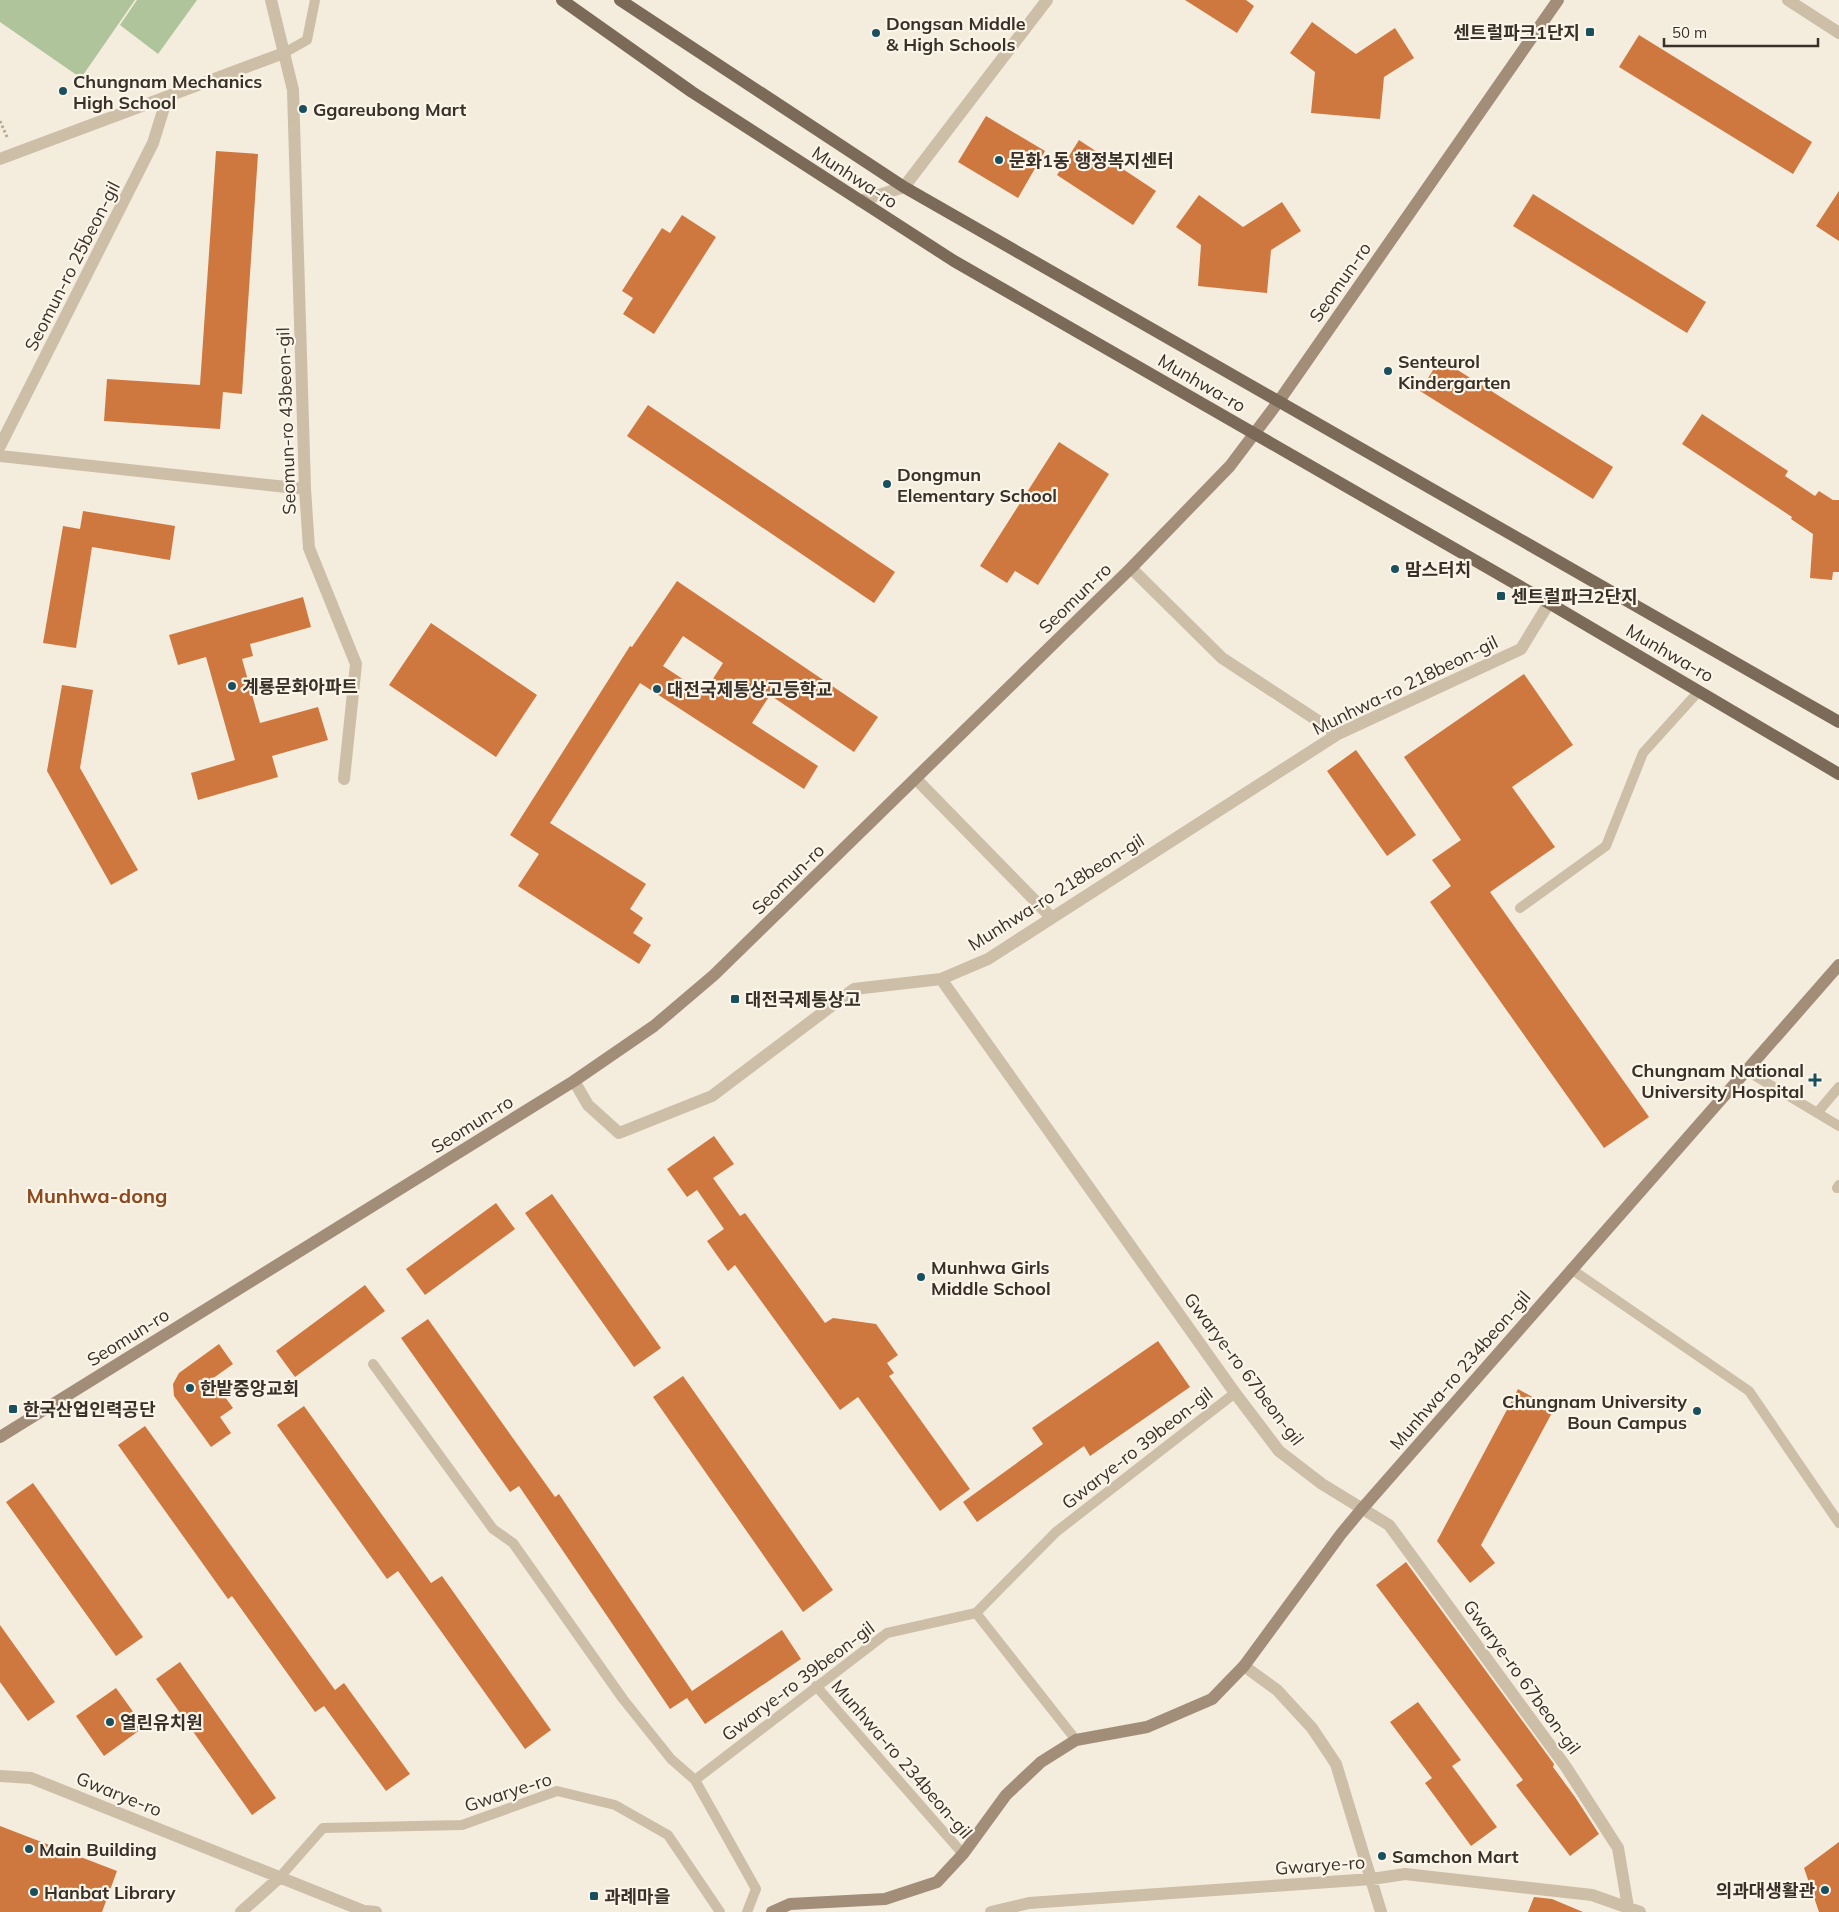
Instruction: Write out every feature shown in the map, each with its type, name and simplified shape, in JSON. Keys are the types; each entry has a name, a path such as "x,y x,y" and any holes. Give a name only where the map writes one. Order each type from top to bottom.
{"main road":[{"name":"Munhwa-ro","path":"562,0 692,92 954,260 1549,602 1839,774"},
{"name":"Munhwa-ro","path":"620,0 904,187 1839,722"},
{"name":"Seomun-ro","path":"0,1437 574,1081 654,1026 714,975 1131,568 1230,466 1279,401 1558,0"},
{"name":"Munhwa-ro 234beon-gil","path":"772,1912 790,1904 886,1899 936,1882 963,1854 1006,1795 1041,1762 1076,1740 1146,1727 1212,1699 1244,1666 1340,1534 1839,965"}],"street":[{"name":"Seomun-ro 43beon-gil","path":"271,0 293,90 305,489 309,548 356,664 344,779"},
{"path":"860,201 904,187 1046,0"},
{"path":"1788,0 1839,33"},
{"path":"0,159 284,53"},
{"name":"Seomun-ro 25beon-gil","path":"0,446 153,143 167,98"},
{"path":"0,456 305,489"},
{"name":"Seomun-ro","path":"1131,568 1222,658 1338,734"},
{"name":"Munhwa-ro 218beon-gil","path":"574,1081 588,1105 619,1133 712,1096 854,989 941,979 988,959 1338,734 1521,649 1549,602"},
{"path":"916,779 1051,917"},
{"name":"Gwarye-ro 67beon-gil","path":"941,979 1235,1393 1279,1451 1322,1484 1361,1510 1389,1525 1566,1767 1618,1848 1628,1907"},
{"path":"1244,1666 1277,1690 1312,1728 1336,1764 1381,1912"},
{"name":"Gwarye-ro","path":"0,1776 31,1778 364,1912 376,1912"},
{"name":"Gwarye-ro","path":"991,1912 1030,1907 1372,1879 1405,1874 1592,1895 1640,1912"},
{"path":"241,1912 279,1878"}],"lane":[{"path":"284,53 307,40 315,0"},
{"path":"1520,908 1606,846 1643,753 1699,691"},
{"path":"1747,1071 1839,1126"},
{"path":"1817,1113 1839,1087"},
{"path":"1571,1270 1749,1391 1839,1523"},
{"path":"373,1364 493,1529 513,1542 623,1699 671,1759 695,1780 756,1889 747,1912"},
{"name":"Gwarye-ro 39beon-gil","path":"695,1780 887,1633 976,1612 1056,1532 1235,1393"},
{"path":"976,1612 1076,1740"},
{"name":"Munhwa-ro 234beon-gil","path":"816,1686 963,1854"},
{"name":"Gwarye-ro","path":"279,1878 323,1828 462,1825 557,1791 615,1805 668,1835 720,1912"}],"path":[{"path":"0,121 7,137"}],"green space":[{"path":"0,0 135,0 81,78 0,22"},
{"path":"137,0 197,0 158,54 120,25"}],"building":[{"path":"1185,0 1246,0 1254,6 1237,33"},
{"path":"1312,22 1356,54 1395,28 1414,58 1384,77 1380,119 1311,113 1315,72 1290,53"},
{"path":"1639,35 1812,142 1793,174 1619,67"},
{"path":"986,116 1045,151 1018,198 958,162"},
{"path":"1079,140 1156,191 1133,225 1057,175"},
{"path":"216,151 258,154 242,394 223,392 220,429 104,421 107,379 200,385"},
{"path":"1839,191 1839,241 1816,226"},
{"path":"1533,194 1706,302 1687,333 1513,226"},
{"path":"1199,195 1243,227 1282,202 1301,231 1271,250 1267,293 1198,286 1201,245 1176,227"},
{"path":"682,215 716,237 654,334 623,314 633,298 622,291 662,228 670,233"},
{"path":"1440,359 1613,467 1593,499 1420,391"},
{"path":"648,405 895,572 874,603 627,436"},
{"path":"1702,414 1788,471 1785,476 1815,496 1819,491 1833,500 1839,500 1839,572 1833,572 1832,580 1810,578 1813,534 1791,519 1792,517 1682,444"},
{"path":"1059,442 1109,474 1038,585 1015,571 1007,583 980,566"},
{"path":"83,511 175,526 170,560 92,547 76,648 43,643 63,526 80,529"},
{"path":"677,581 878,717 854,752 770,695 752,723 818,766 804,789 640,683 550,823 646,884 630,909 643,918 633,933 651,945 639,964 518,886 539,854 510,835 630,646 632,647","holes":["683,636 723,663 704,693 663,666"]},
{"name":"계룡문화아파트","path":"303,597 311,627 250,644 253,656 242,659 260,723 318,707 328,740 272,756 278,777 198,800 191,773 235,760 206,657 178,665 169,635"},
{"path":"431,623 537,695 496,757 389,685"},
{"path":"1524,674 1573,745 1512,787 1555,847 1490,892 1649,1117 1604,1148 1430,902 1451,886 1432,860 1461,840 1404,757"},
{"path":"62,685 93,690 80,768 138,870 111,885 47,771"},
{"path":"1356,750 1416,835 1387,856 1327,771"},
{"path":"714,1136 734,1164 713,1178 740,1216 745,1213 825,1323 833,1318 876,1324 898,1355 887,1363 894,1373 889,1376 970,1489 940,1511 858,1397 840,1410 735,1265 728,1271 707,1241 724,1229 697,1190 687,1197 667,1169"},
{"path":"552,1194 661,1348 634,1367 525,1213"},
{"path":"496,1203 515,1229 425,1295 406,1269"},
{"path":"365,1285 385,1311 295,1377 276,1351"},
{"path":"428,1319 555,1497 559,1494 692,1691 782,1630 801,1659 705,1724 687,1698 670,1709 519,1486 510,1492 401,1338"},
{"path":"1158,1341 1190,1387 1090,1456 1084,1446 977,1522 963,1502 1043,1444 1032,1428"},
{"path":"219,1344 233,1364 212,1379 233,1408 220,1417 231,1433 211,1447 174,1396 173,1384 179,1373"},
{"path":"683,1376 833,1590 803,1612 653,1397"},
{"path":"1518,1389 1554,1409 1481,1545 1495,1563 1470,1583 1437,1541"},
{"path":"304,1406 431,1583 442,1576 551,1730 525,1749 398,1571 387,1579 277,1425"},
{"path":"145,1426 335,1690 344,1683 410,1774 386,1791 324,1706 315,1712 232,1596 228,1599 118,1445"},
{"path":"33,1483 143,1637 116,1656 6,1502"},
{"path":"1406,1562 1554,1764 1553,1767 1599,1834 1570,1856 1516,1785 1523,1780 1376,1585"},
{"path":"0,1625 55,1702 28,1721 0,1682"},
{"path":"180,1662 276,1798 252,1815 156,1679"},
{"name":"열린유치원","path":"116,1688 144,1727 104,1756 76,1716"},
{"path":"1418,1702 1461,1760 1452,1766 1497,1827 1471,1846 1425,1783 1432,1778 1390,1722"},
{"name":"Main Building","path":"0,1826 117,1871 102,1912 0,1912"},
{"name":"의과대생활관","path":"1839,1842 1839,1912 1819,1912 1804,1868"},
{"path":"1534,1897 1552,1899 1583,1912 1528,1912"}],"place":[{"name":"센트럴파크1단지","path":"1590,32"},
{"name":"Dongsan Middle & High Schools","path":"876,33"},
{"name":"Chungnam Mechanics High School","path":"63,91"},
{"name":"Ggareubong Mart","path":"303,109"},
{"name":"문화1동 행정복지센터","path":"999,160"},
{"name":"Senteurol Kindergarten","path":"1388,371"},
{"name":"Dongmun Elementary School","path":"887,484"},
{"name":"맘스터치","path":"1395,569"},
{"name":"센트럴파크2단지","path":"1501,596"},
{"name":"계룡문화아파트","path":"232,686"},
{"name":"대전국제통상고등학교","path":"657,689"},
{"name":"대전국제통상고","path":"735,999"},
{"name":"Chungnam National University Hospital","path":"1815,1080"},
{"name":"Munhwa Girls Middle School","path":"921,1277"},
{"name":"한밭중앙교회","path":"190,1388"},
{"name":"한국산업인력공단","path":"13,1409"},
{"name":"Chungnam University Boun Campus","path":"1697,1411"},
{"name":"열린유치원","path":"110,1722"},
{"name":"Main Building","path":"29,1849"},
{"name":"Samchon Mart","path":"1382,1856"},
{"name":"의과대생활관","path":"1825,1890"},
{"name":"Hanbat Library","path":"34,1892"},
{"name":"과례마을","path":"594,1896"}],"district":[{"name":"Munhwa-dong","path":"97,1195"}]}
